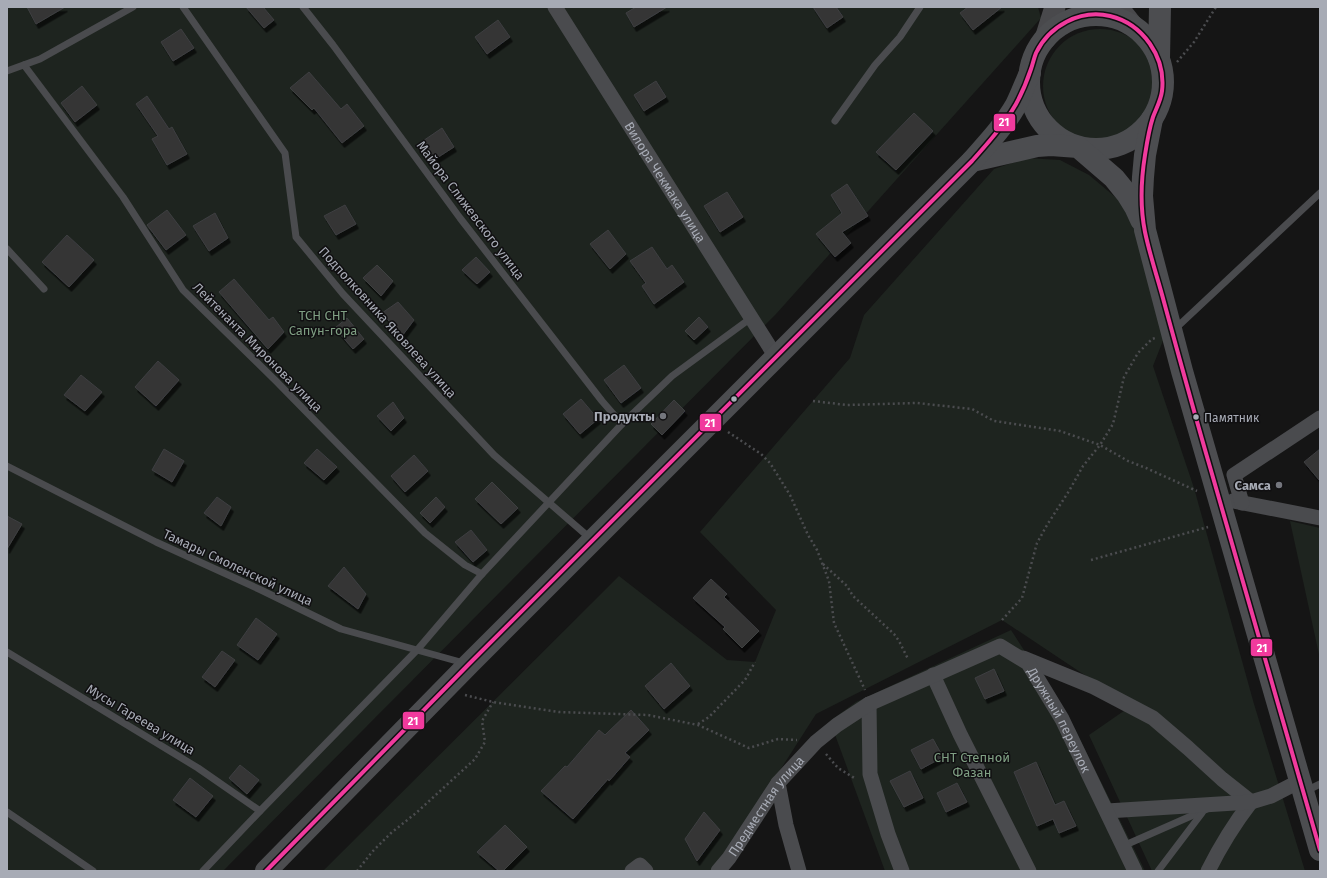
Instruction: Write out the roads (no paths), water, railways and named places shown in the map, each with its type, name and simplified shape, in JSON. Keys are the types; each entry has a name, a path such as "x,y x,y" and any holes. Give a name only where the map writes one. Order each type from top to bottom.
{"main road":[{"path":"1118,7 1133,26 1144,35 1159,58"},
{"path":"1145,230 1142,196 1145,155 1152,119 1160,102 1163,79 1159,58 1160,7"},
{"path":"266,871 469,664 972,161 994,136 1017,103 1030,73 1035,55 1045,38 1069,11 1084,15 1096,14 1110,16 1133,26"},
{"path":"1030,73 1029,85 1031,97 1040,119 1057,136 1078,147 1114,178 1135,207 1145,230 1172,332 1226,522 1308,786 1320,850"},
{"path":"972,161 1037,146 1051,145 1101,149 1123,144 1142,131 1152,119"}],"street":[{"name":"Вилора Чекмака улица","path":"555,7 776,358"},
{"path":"1242,503 1234,475 1320,418"},
{"path":"1219,498 1320,518"},
{"name":"Дружный переулок","path":"870,704 1000,646 1028,663 1062,720 1135,871"},
{"path":"1015,655 1094,687 1152,718 1222,779 1251,802"},
{"path":"933,675 960,734 1029,871"},
{"path":"870,704 870,774 888,834 902,871"},
{"name":"Предместная улица","path":"718,871 729,858 778,783 816,742 837,725 870,704"},
{"path":"778,783 786,825 799,871"},
{"path":"1107,811 1251,802 1308,786"},
{"path":"1208,871 1238,818 1251,802"},
{"path":"632,871 640,865 646,871"}],"lane":[{"path":"7,71 40,59 133,7"},
{"name":"Подполковника Яковлева улица","path":"183,7 285,153 296,237 343,294 494,455 593,541"},
{"name":"Майора Слижевского улица","path":"303,7 333,45 460,218 602,401 622,424"},
{"path":"835,121 875,65 900,36 920,7"},
{"name":"Лейтенанта Миронова улица","path":"24,65 123,197 183,290 276,381 424,533 465,565 482,574"},
{"path":"1172,332 1320,193"},
{"path":"7,250 44,289"},
{"path":"203,871 418,649 482,574 550,503 622,424 672,376 751,318"},
{"name":"Тамары Смоленской улица","path":"7,466 156,542 261,590 340,629 469,664"},
{"name":"Мусы Гареева улица","path":"7,652 198,768 260,811"},
{"path":"1123,846 1220,804"},
{"path":"1158,871 1203,811"},
{"path":"7,812 93,871"}],"place":[{"name":"Продукты","path":"663,416"},
{"name":"Памятник","path":"1196,417"},
{"name":"Самса","path":"1279,485"}],"park label":[{"name":"ТСН СНТ Сапун-гора","path":"323,322"},
{"name":"СНТ Степной Фазан","path":"972,764"}]}
